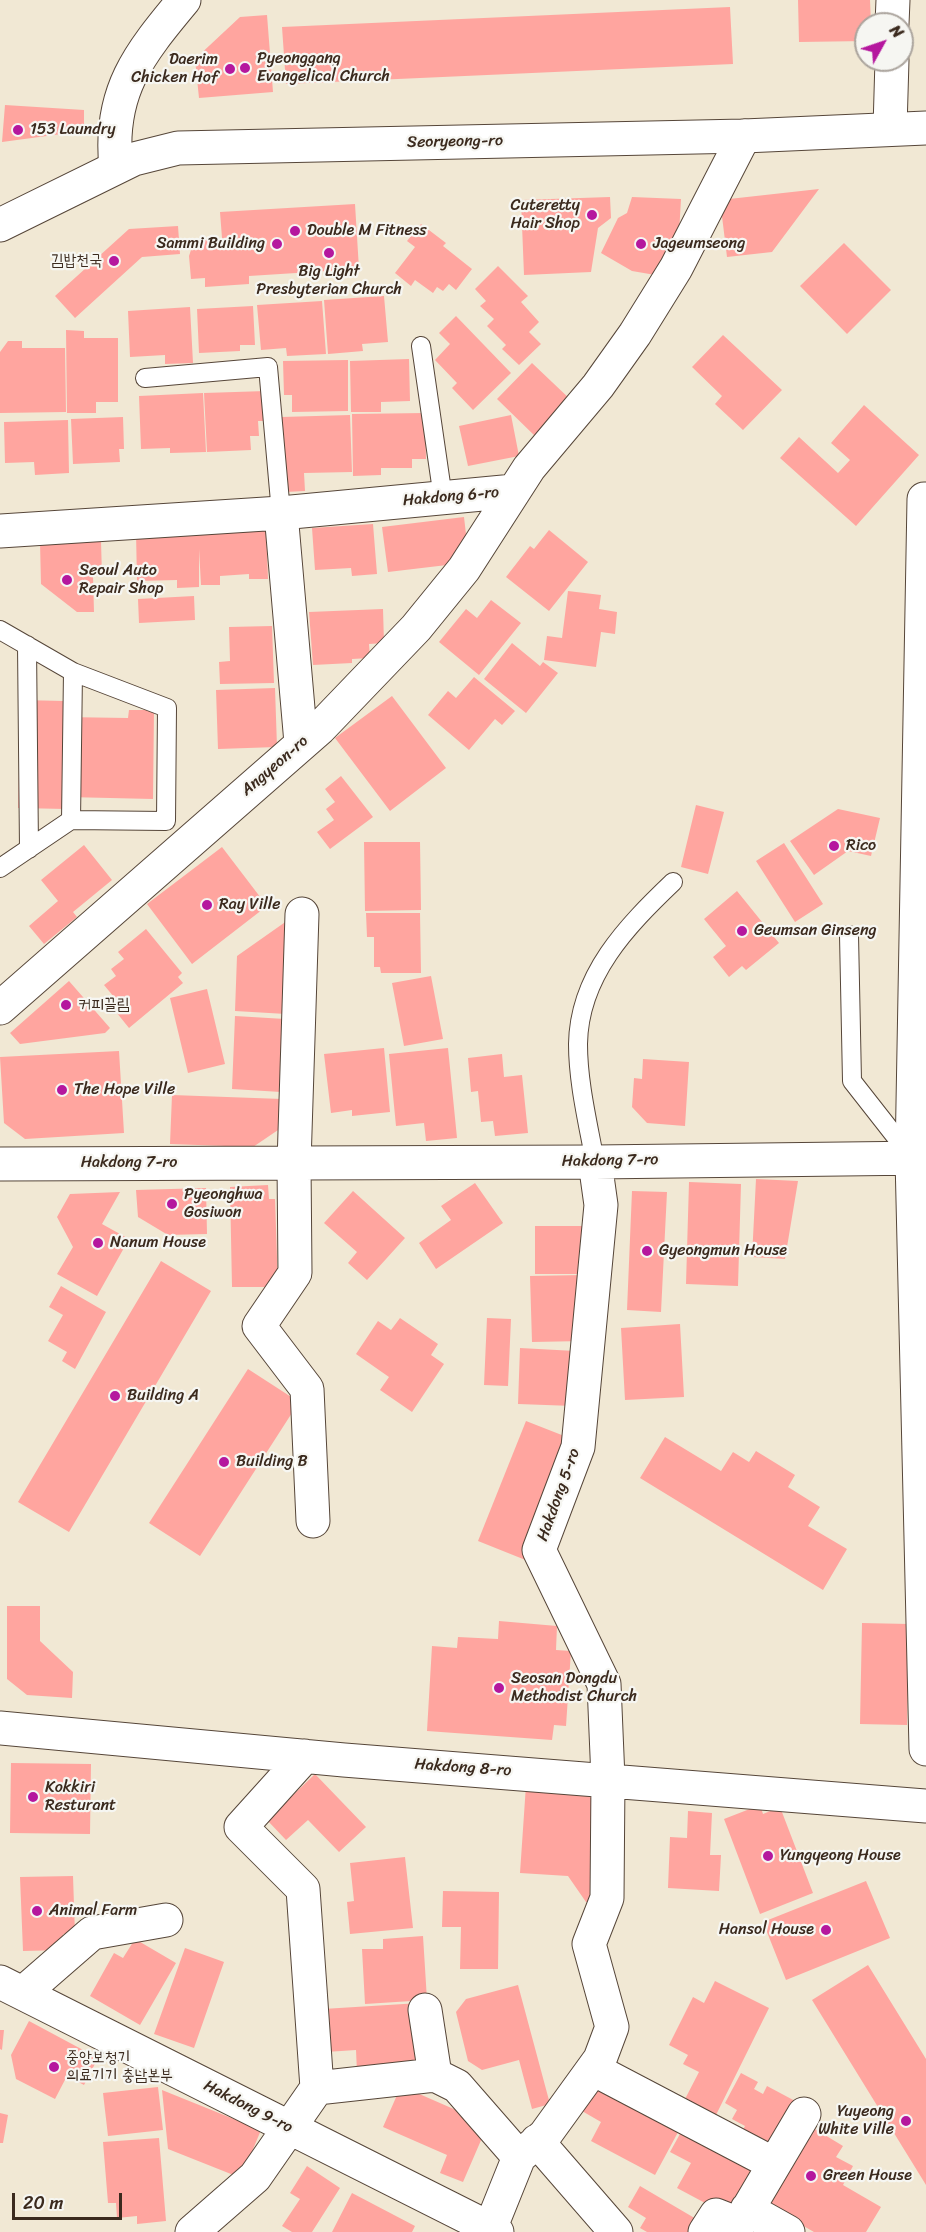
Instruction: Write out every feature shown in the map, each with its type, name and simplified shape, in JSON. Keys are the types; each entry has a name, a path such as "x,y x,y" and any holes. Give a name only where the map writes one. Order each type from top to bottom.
{"street":[{"path":"116,167 115,127 124,85 141,52 184,0"},
{"path":"890,128 891,72"},
{"name":"Seoryeong-ro","path":"0,225 116,167 162,151 194,147 744,136 926,128"},
{"name":"Hakdong 6-ro","path":"0,531 281,513 514,491 635,334 676,268 744,136"},
{"name":"Angyeon-ro","path":"0,1008 301,743 375,674 464,569 514,491"},
{"path":"925,499 919,1158 926,1749"},
{"path":"281,513 301,743"},
{"path":"302,914 294,1163 295,1273 259,1326 307,1389 313,1521"},
{"name":"Hakdong 7-ro","path":"0,1164 595,1162 919,1158"},
{"name":"Hakdong 5-ro","path":"493,2230 528,2149 593,2070 600,2059 612,2027 589,1944 607,1898 608,1779 604,1684 539,1550 578,1447 600,1205 595,1162"},
{"name":"Hakdong 8-ro","path":"0,1728 306,1756 926,1806"},
{"path":"192,2232 255,2177 317,2088 303,1889 241,1827 306,1756"},
{"path":"11,1988 92,1933 166,1920"},
{"name":"Hakdong 9-ro","path":"11,1988 493,2230"},
{"path":"425,2010 435,2075"},
{"path":"593,2070 774,2164"},
{"path":"317,2088 435,2075 457,2086 616,2232"},
{"path":"705,2232 716,2215 739,2224 804,2114"},
{"path":"747,2209 788,2232"}],"lane":[{"path":"421,346 443,498"},
{"path":"145,378 268,367 281,513"},
{"path":"0,630 72,672 167,708 166,821 71,820 0,868"},
{"path":"27,645 29,849"},
{"path":"71,820 72,672"},
{"path":"595,1162 579,1056 580,1029 586,999 609,950 633,921 673,882"},
{"path":"849,935 852,1081 919,1158"}],"building":[{"path":"798,0 870,0 870,12 854,12 854,41 799,42"},
{"path":"730,7 733,64 286,84 282,27"},
{"path":"267,15 273,92 199,98 195,59 240,17"},
{"path":"5,105 84,110 84,131 2,142"},
{"path":"819,189 772,252 727,257 720,200"},
{"path":"610,197 611,218 598,228 591,272 524,275 521,200"},
{"name":"Jageumseong","path":"632,197 681,199 679,234 667,277 632,271 601,253 618,218 627,213"},
{"name":"Sammi Building","path":"355,204 359,269 249,276 249,284 205,287 205,278 191,279 189,256 192,247 199,240 222,238 220,212"},
{"path":"421,224 446,243 443,246 472,269 456,290 449,284 443,291 437,287 433,293 415,280 411,286 395,273 415,247 407,241"},
{"path":"178,226 180,254 142,257 75,318 55,296 129,229"},
{"path":"844,243 891,290 847,334 800,286"},
{"path":"498,266 528,296 521,302 539,322 529,332 541,344 519,365 502,349 506,345 487,326 494,319 480,306 486,301 475,289"},
{"path":"384,296 388,342 362,344 363,351 328,354 324,300"},
{"path":"322,301 326,354 287,356 286,348 261,350 257,305"},
{"path":"253,306 255,345 240,345 240,351 199,353 197,309"},
{"path":"190,307 193,363 165,364 165,355 130,357 128,311"},
{"path":"456,316 511,373 473,410 452,388 457,383 435,360 450,344 439,333"},
{"path":"66,330 84,331 84,338 118,338 118,402 96,402 96,413 67,413"},
{"path":"723,335 782,390 743,430 715,404 722,396 692,367"},
{"path":"8,341 22,341 22,348 65,348 66,412 0,413 0,352"},
{"path":"409,359 410,401 381,402 381,412 351,412 350,361"},
{"path":"348,360 348,411 292,412 292,395 284,395 283,361"},
{"path":"532,363 572,401 537,438 497,399"},
{"path":"266,391 268,421 258,421 259,436 250,436 251,450 207,452 204,393"},
{"path":"203,393 206,452 170,453 170,448 141,449 139,396"},
{"path":"864,405 919,455 856,526 780,458 799,437 838,473 850,460 831,443"},
{"path":"425,413 426,459 412,459 412,468 381,468 381,475 353,476 352,414"},
{"path":"350,415 352,472 304,473 305,491 285,492 282,417"},
{"path":"511,415 519,456 468,466 459,426"},
{"path":"123,417 124,449 119,449 120,462 73,464 71,419"},
{"path":"68,420 69,473 35,475 34,462 5,463 4,422"},
{"path":"464,517 467,543 447,565 388,572 382,527"},
{"path":"373,524 377,574 352,576 351,568 315,570 312,528"},
{"path":"266,527 268,579 249,579 249,574 220,576 220,585 201,585 199,549 199,587 177,588 177,580 137,581 136,532"},
{"path":"549,530 588,562 549,611 506,577 530,546 534,549"},
{"name":"Seoul Auto Repair Shop","path":"101,541 102,576 93,576 94,612 77,612 41,584 40,542"},
{"path":"568,591 601,595 599,609 617,612 615,634 601,632 596,667 544,660 547,636 562,638"},
{"path":"194,596 195,620 139,623 138,599"},
{"path":"491,600 521,623 479,675 439,642 466,609 477,618"},
{"path":"383,609 384,643 369,644 370,658 352,659 352,663 313,665 309,612"},
{"path":"272,626 274,683 220,684 219,662 230,661 229,627"},
{"path":"512,643 540,666 543,662 558,673 526,713 484,679"},
{"path":"474,677 515,711 502,725 495,719 469,750 428,715 448,691 456,698"},
{"path":"275,688 277,747 218,749 216,690"},
{"path":"392,696 446,768 390,811 335,738"},
{"path":"21,700 64,701 64,717 128,718 129,710 154,710 153,799 67,797 66,809 18,808"},
{"path":"341,776 373,817 330,849 317,832 334,820 326,809 335,802 325,789"},
{"path":"696,805 724,812 708,874 681,867"},
{"name":"Rico","path":"838,809 880,818 871,856 848,851 814,875 790,841"},
{"path":"364,842 420,842 421,910 365,911"},
{"path":"784,843 823,904 795,922 756,861"},
{"path":"84,845 112,880 73,912 77,917 44,944 29,926 58,901 41,880"},
{"name":"Ray Ville","path":"222,847 267,906 192,964 147,904"},
{"name":"Geumsan Ginseng","path":"737,891 779,943 746,970 742,966 729,977 713,957 726,946 704,919"},
{"path":"366,913 420,913 421,973 381,973 380,967 374,967 374,937 367,937"},
{"path":"291,918 286,1014 235,1011 237,956"},
{"path":"146,929 182,973 178,977 183,983 129,1028 108,1002 114,997 104,985 116,976 111,969 124,959 118,952"},
{"path":"431,976 443,1039 404,1046 392,983"},
{"name":"커피끌림","path":"69,981 110,1028 105,1033 20,1044 10,1033"},
{"path":"207,989 225,1064 188,1073 170,998"},
{"path":"235,1016 285,1019 281,1092 232,1089"},
{"path":"384,1048 390,1112 352,1116 352,1110 331,1113 324,1054"},
{"path":"448,1048 457,1138 426,1141 424,1123 396,1126 389,1054"},
{"name":"The Hope Ville","path":"119,1051 124,1133 25,1139 4,1123 0,1057"},
{"path":"502,1054 504,1077 522,1075 528,1133 495,1136 493,1121 481,1122 478,1091 471,1092 468,1058"},
{"path":"643,1059 689,1062 685,1126 647,1123 632,1107 634,1078 642,1079"},
{"path":"172,1095 282,1099 281,1128 253,1147 170,1144"},
{"path":"756,1179 798,1181 785,1259 752,1257"},
{"path":"689,1182 741,1184 738,1286 686,1284"},
{"path":"475,1183 503,1223 436,1269 419,1243 451,1220 441,1206"},
{"path":"268,1185 269,1199 275,1199 278,1287 232,1287 230,1187"},
{"name":"Pyeonghwa Gosiwon","path":"206,1188 207,1234 168,1235 138,1217 136,1190"},
{"path":"353,1191 405,1238 367,1280 348,1263 357,1252 324,1223"},
{"name":"Gyeongmun House","path":"632,1191 667,1192 661,1312 627,1310"},
{"name":"Nanum House","path":"120,1192 102,1224 129,1239 97,1296 57,1274 73,1247 57,1217 70,1194"},
{"path":"535,1226 591,1226 591,1274 535,1274"},
{"name":"Building A","path":"161,1261 211,1291 69,1532 18,1502"},
{"path":"583,1275 584,1341 532,1342 530,1276"},
{"path":"61,1286 106,1312 75,1369 62,1361 67,1352 48,1341 63,1315 49,1307"},
{"path":"400,1318 438,1344 431,1355 444,1364 412,1412 380,1390 389,1377 356,1354 378,1321 391,1330"},
{"path":"487,1318 511,1319 508,1386 484,1385"},
{"path":"680,1324 684,1397 625,1400 621,1328"},
{"path":"520,1348 575,1351 573,1406 518,1404"},
{"name":"Building B","path":"248,1369 299,1402 200,1556 149,1523"},
{"path":"526,1421 577,1441 528,1561 478,1541"},
{"path":"665,1437 721,1471 733,1452 749,1462 756,1451 795,1475 788,1487 820,1507 808,1526 847,1549 823,1590 640,1478"},
{"path":"7,1606 40,1606 40,1641 73,1672 72,1698 27,1695 7,1679"},
{"name":"Seosan Dongdu Methodist Church","path":"499,1621 557,1626 556,1650 571,1651 566,1726 554,1725 552,1740 427,1731 432,1646 457,1648 458,1637 498,1639"},
{"path":"862,1623 909,1624 907,1725 860,1724"},
{"path":"11,1763 91,1764 90,1834 10,1833"},
{"path":"315,1774 366,1827 339,1852 308,1820 286,1840 267,1820"},
{"path":"526,1785 606,1790 598,1902 586,1902 568,1876 520,1873"},
{"name":"Yungyeong House","path":"760,1805 763,1814 780,1807 813,1893 760,1914 724,1819"},
{"path":"688,1811 712,1813 710,1855 721,1855 719,1891 668,1888 670,1837 687,1838"},
{"path":"405,1857 413,1928 350,1934 347,1902 354,1901 350,1863"},
{"path":"73,1876 75,1934 63,1934 64,1950 23,1951 20,1877"},
{"name":"Hansol House","path":"866,1881 890,1938 786,1980 763,1922"},
{"path":"443,1891 499,1892 498,1969 460,1969 461,1927 442,1927"},
{"path":"423,1936 427,2000 365,2004 362,1949 383,1949 383,1939"},
{"path":"135,1939 176,1963 140,2025 90,1996 114,1953 123,1958"},
{"path":"185,1948 224,1962 194,2048 154,2034"},
{"name":"Yuyeong White Ville","path":"868,1965 926,2059 926,2185 812,2000"},
{"path":"715,1981 769,2008 715,2117 684,2101 699,2072 683,2064 688,2055 669,2045 693,1997 704,2003"},
{"path":"518,1985 550,2104 532,2109 519,2060 482,2070 468,2061 456,2012 466,1999"},
{"path":"420,2003 424,2069 357,2072 356,2050 326,2052 323,2009"},
{"name":"중앙보청기 의료기기 충남본부","path":"29,2021 98,2058 84,2085 67,2076 55,2099 16,2079 11,2055"},
{"path":"0,2030 4,2030 2,2050 0,2049"},
{"path":"741,2073 758,2082 754,2089 763,2094 767,2086 797,2102 772,2151 740,2135 745,2126 732,2119 737,2110 725,2103"},
{"path":"600,2077 684,2121 655,2175 591,2141 601,2122 582,2111"},
{"path":"401,2086 488,2124 463,2182 440,2173 447,2155 383,2127"},
{"path":"158,2087 163,2130 108,2136 103,2093"},
{"path":"162,2090 261,2130 241,2178 168,2149"},
{"path":"0,2113 8,2115 3,2143 0,2143"},
{"path":"686,2123 766,2166 737,2220 677,2188 691,2163 670,2152"},
{"name":"Green House","path":"805,2123 843,2146 836,2157 853,2166 843,2185 881,2207 866,2232 814,2232 760,2201"},
{"path":"159,2138 166,2221 137,2224 137,2216 117,2218 116,2203 108,2203 103,2142"},
{"path":"307,2166 340,2188 312,2232 292,2232 282,2226 300,2199 290,2193"},
{"path":"640,2186 703,2223 698,2232 647,2232 640,2228 646,2218 628,2207"},
{"path":"352,2193 415,2226 412,2232 332,2232"}],"place":[{"name":"Pyeonggang Evangelical Church","path":"245,68"},
{"name":"Daerim Chicken Hof","path":"230,69"},
{"name":"153 Laundry","path":"18,130"},
{"name":"Cuteretty Hair Shop","path":"592,215"},
{"name":"Double M Fitness","path":"295,231"},
{"name":"Sammi Building","path":"277,244"},
{"name":"Jageumseong","path":"641,244"},
{"name":"Big Light Presbyterian Church","path":"329,253"},
{"name":"김밥천국","path":"114,261"},
{"name":"Seoul Auto Repair Shop","path":"67,580"},
{"name":"Rico","path":"834,846"},
{"name":"Ray Ville","path":"207,905"},
{"name":"Geumsan Ginseng","path":"742,931"},
{"name":"커피끌림","path":"66,1005"},
{"name":"The Hope Ville","path":"62,1090"},
{"name":"Pyeonghwa Gosiwon","path":"172,1204"},
{"name":"Nanum House","path":"98,1243"},
{"name":"Gyeongmun House","path":"647,1251"},
{"name":"Building A","path":"115,1396"},
{"name":"Building B","path":"224,1462"},
{"name":"Seosan Dongdu Methodist Church","path":"499,1688"},
{"name":"Kokkiri Resturant","path":"33,1797"},
{"name":"Yungyeong House","path":"768,1856"},
{"name":"Animal Farm","path":"37,1911"},
{"name":"Hansol House","path":"826,1930"},
{"name":"중앙보청기 의료기기 충남본부","path":"54,2067"},
{"name":"Yuyeong White Ville","path":"906,2121"},
{"name":"Green House","path":"811,2176"}]}
